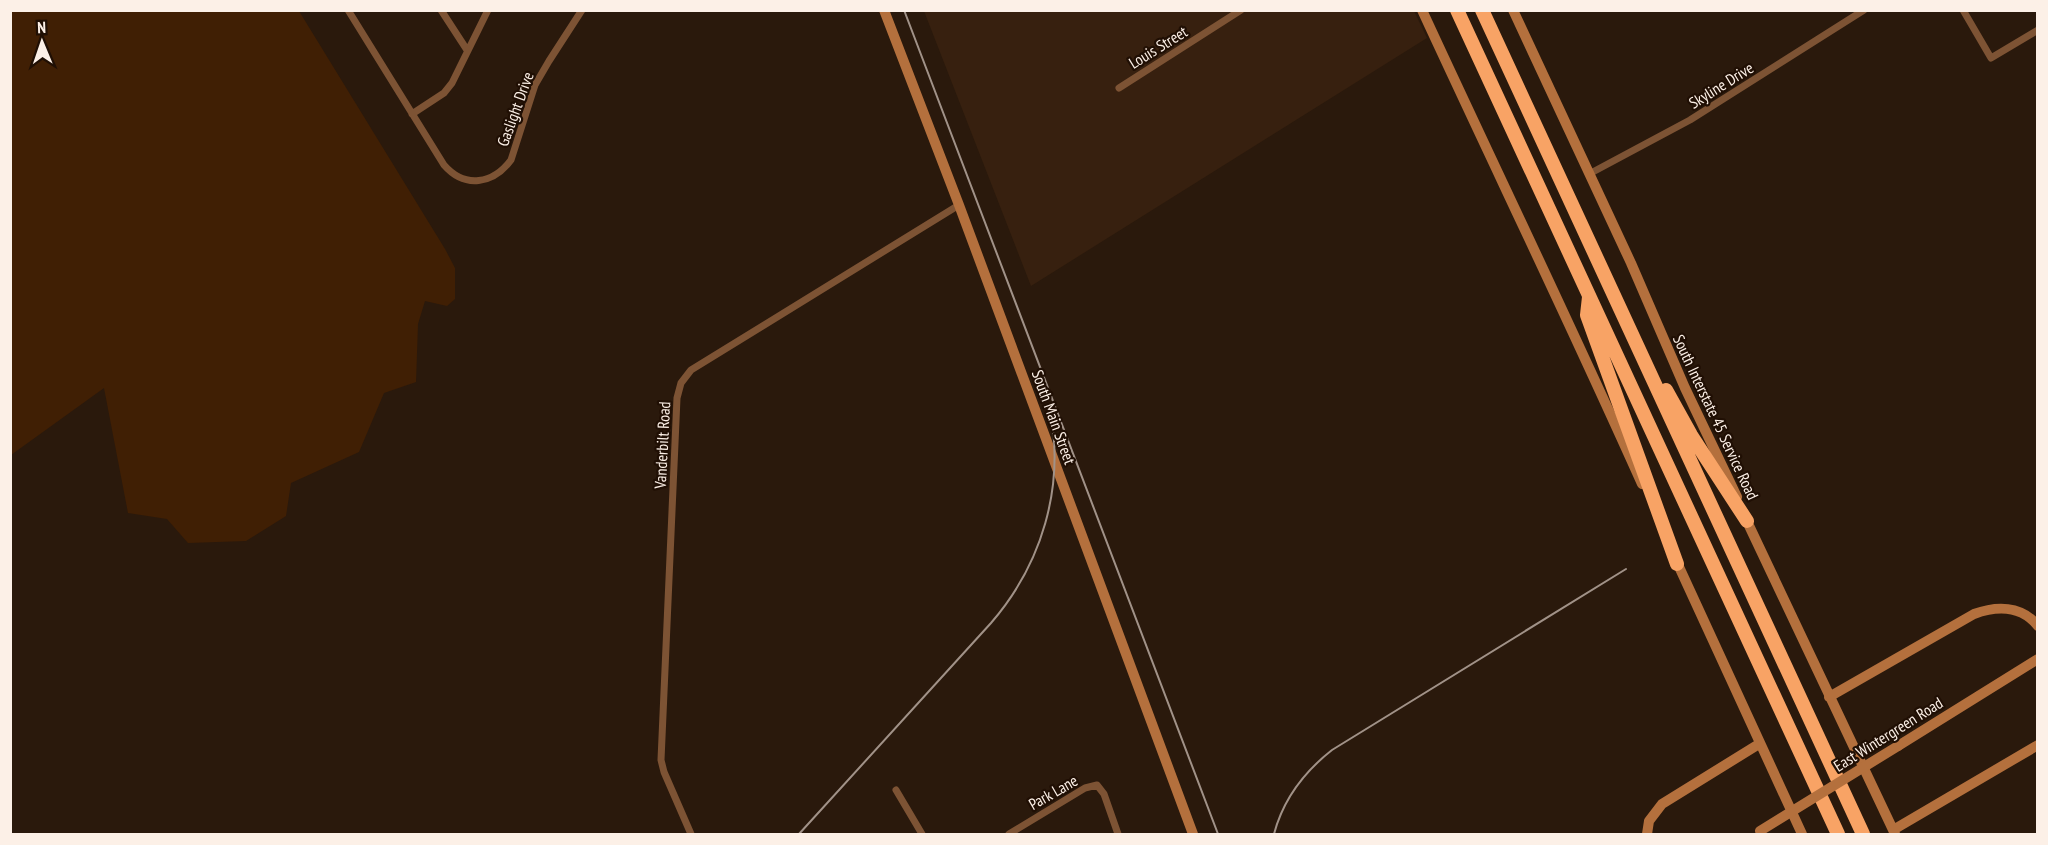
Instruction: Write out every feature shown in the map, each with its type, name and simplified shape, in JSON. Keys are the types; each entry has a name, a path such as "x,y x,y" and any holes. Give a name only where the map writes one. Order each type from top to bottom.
{"highway":[{"path":"1457,10 1838,834"},
{"path":"1482,10 1863,834"},
{"path":"1589,296 1587,315 1677,564"},
{"path":"1631,333 1650,360 1691,435 1747,521"}],"main road":[{"name":"South Main Street","path":"884,10 1193,834"},
{"path":"1422,10 1593,375 1677,564 1802,834"},
{"name":"South Interstate 45 Service Road","path":"1513,10 1747,521 1894,832"},
{"path":"1829,697 1974,614 1989,609 2003,608 2026,615 2037,626"},
{"name":"East Wintergreen Road","path":"1757,833 2037,659"},
{"path":"1647,834 1649,822 1662,804 1759,744"},
{"path":"1894,832 2037,745"}],"street":[{"name":"Gaslight Drive","path":"348,10 450,172 469,180 494,177 504,170 511,160 535,85 582,10"},
{"path":"441,10 467,50"},
{"path":"412,114 444,93 452,83 488,10"},
{"name":"Louis Street","path":"1119,88 1228,14 1242,10"},
{"name":"Skyline Drive","path":"1588,174 1690,120 1864,10"},
{"path":"1963,10 1991,58 2037,30"},
{"name":"Vanderbilt Road","path":"691,834 661,760 677,398 681,383 691,370 959,205"},
{"name":"Park Lane","path":"1009,834 1085,788 1097,785 1104,794 1118,834"},
{"path":"896,790 922,834"}],"shaded area":[{"path":"11,10 299,11 455,268 455,299 447,306 425,301 418,324 416,382 384,393 359,452 291,483 286,516 246,541 188,543 167,519 128,513 104,388 11,455"},
{"path":"924,11 1414,11 1427,38 1031,286"}],"railway":[{"path":"904,10 1218,834"},
{"path":"799,834 991,623 1024,576 1036,550 1051,496 1054,439 1050,410"},
{"path":"1274,834 1289,798 1312,768 1332,750 1626,569"}]}
